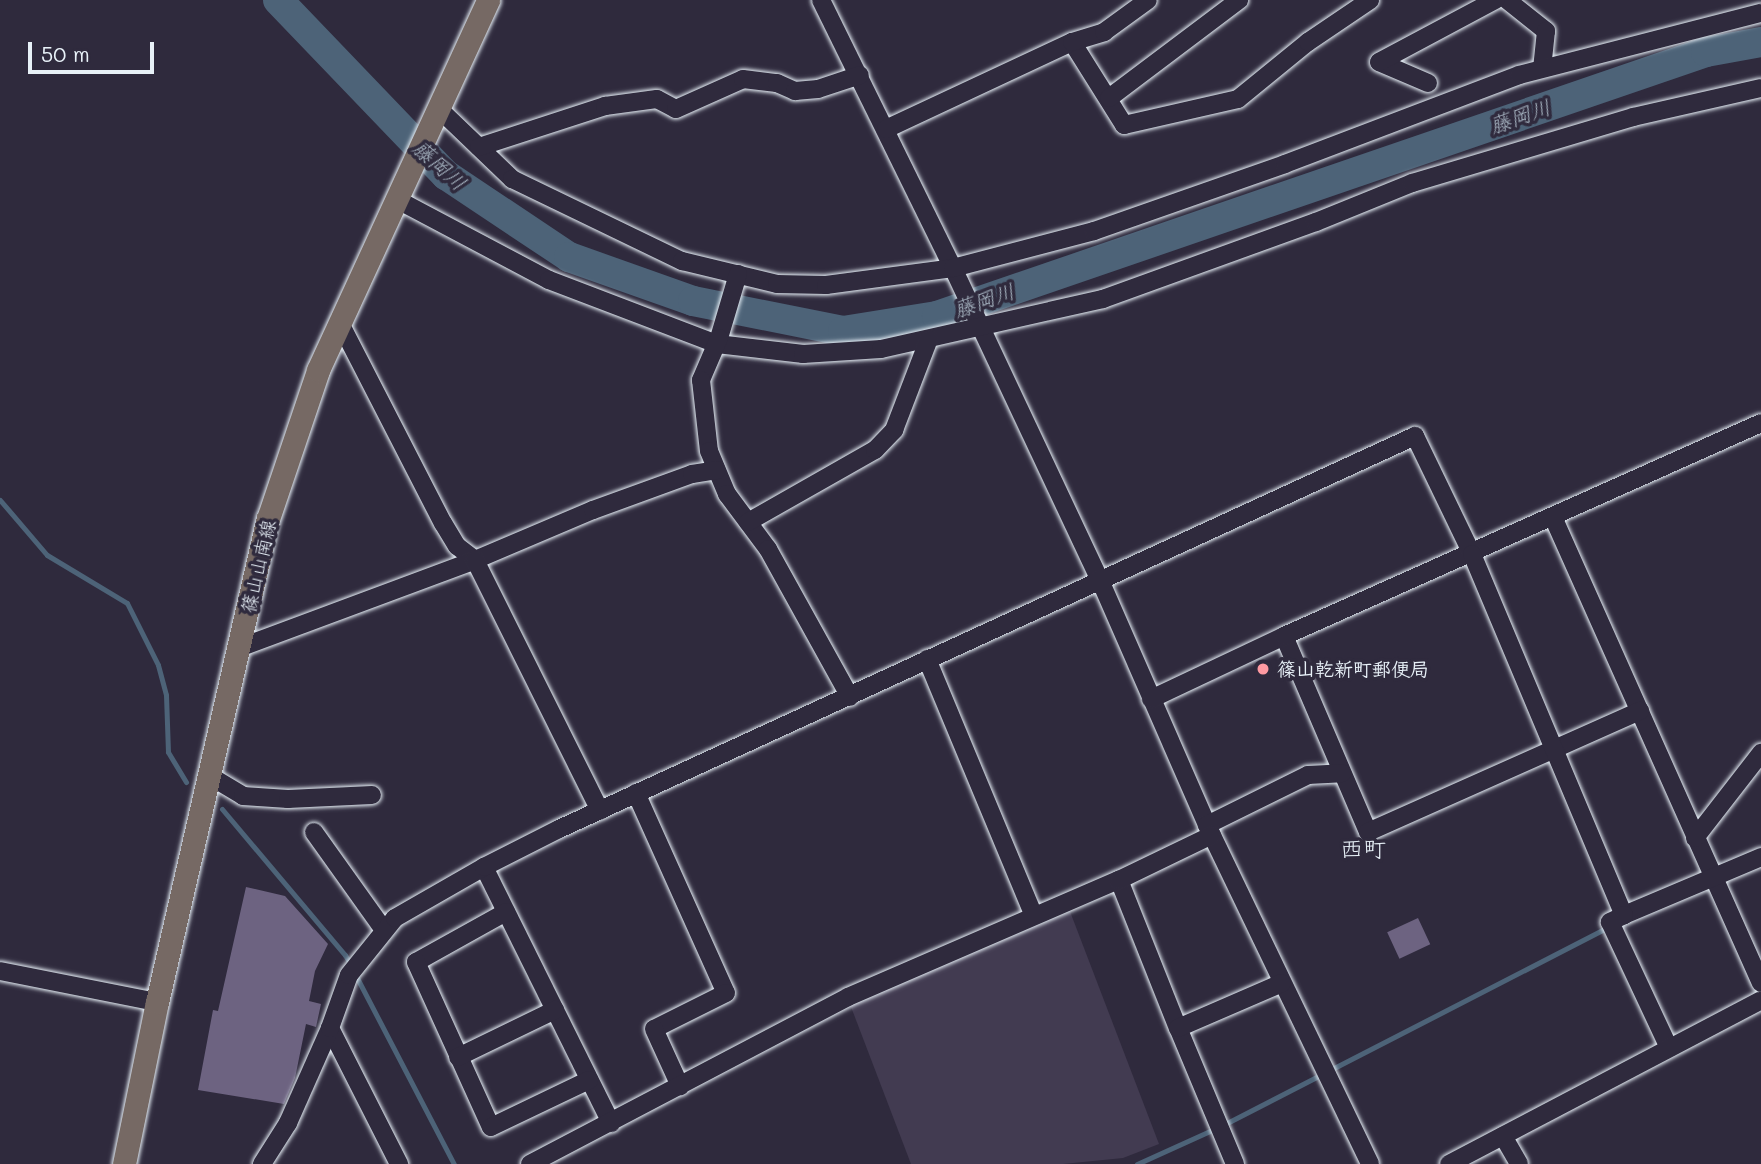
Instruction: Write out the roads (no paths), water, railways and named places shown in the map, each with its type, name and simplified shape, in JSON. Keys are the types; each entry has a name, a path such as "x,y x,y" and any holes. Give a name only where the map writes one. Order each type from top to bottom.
{"main road":[{"name":"篠山山南線","path":"124,1164 157,1002 268,519 318,370 488,0"}],"street":[{"path":"821,0 956,274 1100,580 1210,830 1370,1164"},
{"path":"886,129 1072,42 1104,32 1148,0"},
{"path":"1109,98 1239,0"},
{"path":"1072,42 1124,125 1238,99 1308,42 1370,0"},
{"path":"1428,83 1379,62 1495,0"},
{"path":"1507,0 1546,31 1542,68"},
{"path":"435,114 479,147 512,179 682,261 736,278 777,284 826,285 956,274 1285,164 1542,68 1761,13"},
{"path":"479,147 605,106 657,99 676,109 743,79 777,83 795,91 818,89 860,75"},
{"path":"400,191 549,280 718,341 803,354 881,348 1103,299 1169,277 1412,183 1633,117 1761,88"},
{"path":"736,278 718,341 701,380 704,428 709,451 727,494 768,549 850,697"},
{"path":"340,324 443,523 457,546 475,560 600,811"},
{"path":"748,522 875,450 894,430 929,339"},
{"path":"1151,699 1284,636 1761,423"},
{"path":"262,1164 288,1123 330,1028 349,975 395,918 484,867 636,793 1415,436 1472,554 1624,915"},
{"path":"239,648 475,560 593,510 692,474 717,470"},
{"path":"1553,517 1761,984"},
{"path":"1284,636 1368,832 1640,711"},
{"path":"927,659 1034,916"},
{"path":"1695,838 1761,753"},
{"path":"530,1164 848,997 1119,880 1308,775 1342,773"},
{"path":"209,776 243,796 288,799 372,795"},
{"path":"636,793 726,993 654,1029 680,1086"},
{"path":"314,832 384,930"},
{"path":"1669,1048 1610,922 1761,857"},
{"path":"484,867 611,1123"},
{"path":"1119,880 1235,1164"},
{"path":"506,912 416,962 491,1127 589,1080"},
{"path":"0,971 157,1002"},
{"path":"1178,1028 1282,983"},
{"path":"1448,1164 1761,1000"},
{"path":"458,1057 555,1010"},
{"path":"330,1028 396,1158"},
{"path":"1503,1136 1519,1164"}],"waterway":[{"name":"藤岡川","path":"278,0 446,175 569,257 693,301 843,331 937,316 1706,52 1761,42"},
{"path":"0,500 47,555 127,603 158,665 166,695 168,752 186,782"},
{"path":"222,809 351,965"},
{"path":"1137,1164 1225,1124 1610,926"},
{"path":"355,974 454,1164"}],"place":[{"name":"篠山乾新町郵便局","path":"1263,669"}],"district":[{"name":"西町","path":"1363,848"}]}
